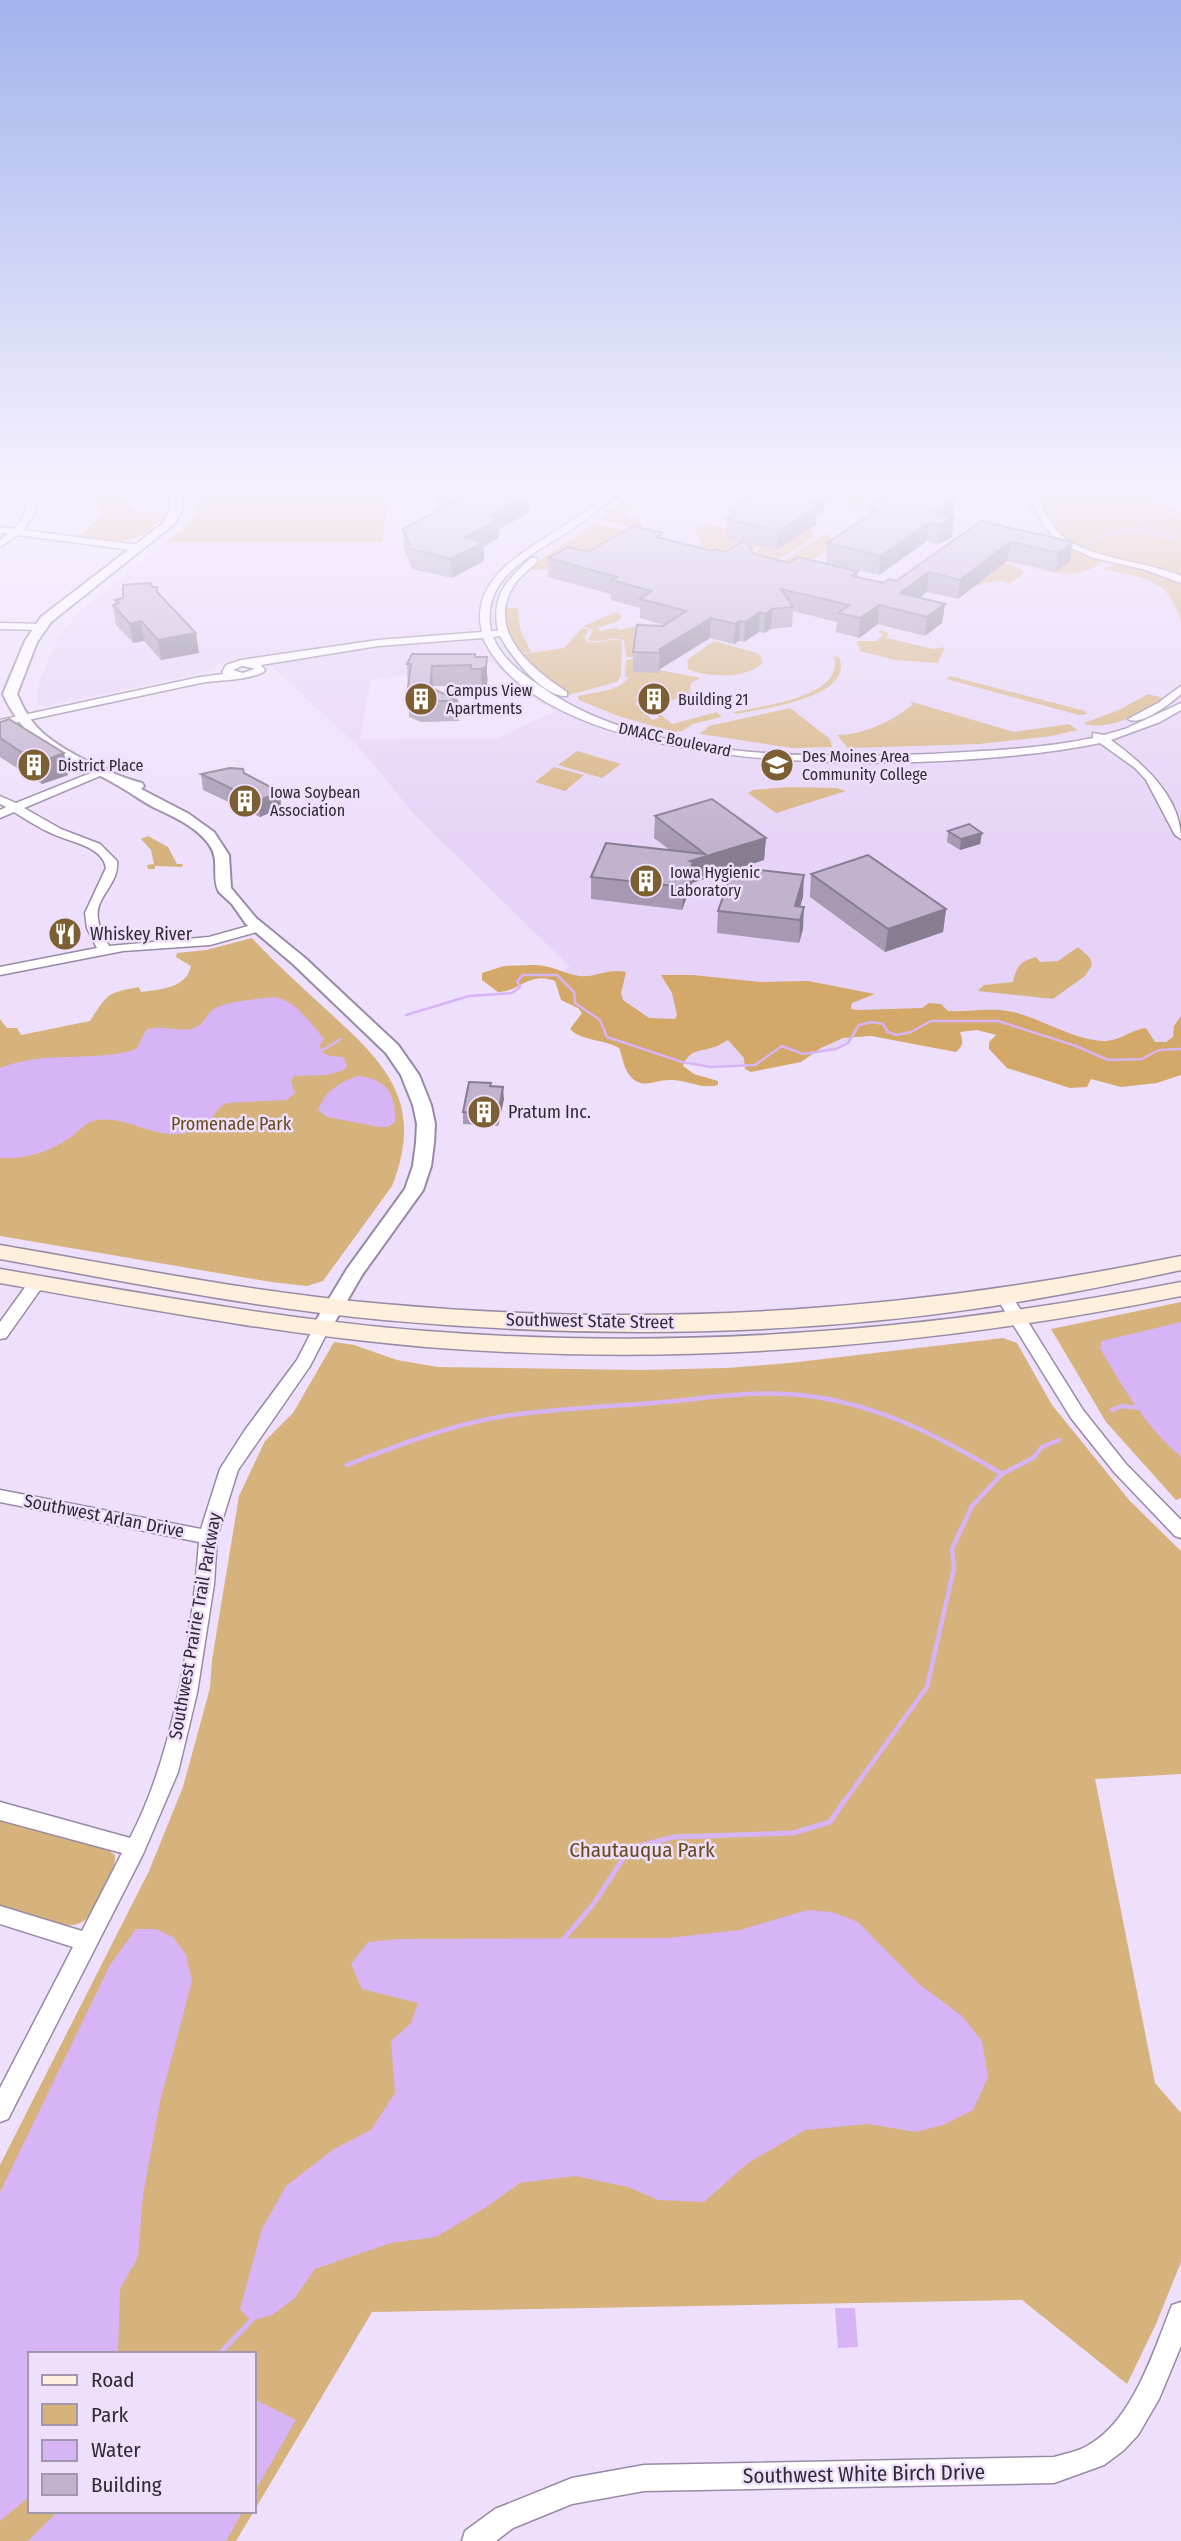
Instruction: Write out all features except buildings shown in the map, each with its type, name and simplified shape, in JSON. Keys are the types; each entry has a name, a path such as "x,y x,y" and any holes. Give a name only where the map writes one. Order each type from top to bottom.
{"main road":[{"name":"Southwest State Street","path":"0,1252 198,1287 327,1317 505,1344 659,1347 851,1339 1018,1319 1181,1289"},
{"path":"35,1258 40,1275 37,1283"},
{"name":"Southwest State Street","path":"0,1276 241,1317 710,1323 869,1313 1004,1297 1098,1282 1181,1263"},
{"path":"37,1283 59,1275 198,1287"}],"street":[{"path":"0,626 42,630 69,609"},
{"path":"486,609 486,635"},
{"path":"0,723 231,673 252,675 255,667 366,644 502,633 500,609"},
{"name":"Southwest Prairie Trail Parkway","path":"0,2112 136,1848 168,1772 178,1734 205,1584 208,1537 229,1469 251,1433 304,1362 327,1317 368,1251 414,1190 424,1155 425,1118 410,1075 392,1049 259,927 224,889 222,855 213,838 194,824 133,791 125,783 65,754 39,737 22,718 14,702 42,630"},
{"name":"DMACC Boulevard","path":"502,633 511,651 526,668 568,697 623,720 713,742 799,750 920,750 1097,735 1148,712 1181,689"},
{"name":"DMACC Boulevard","path":"486,635 496,653 511,670 535,690 567,708 629,731 710,749 798,758 920,757 1011,752 1144,726 1181,706"},
{"path":"1097,735 1139,766 1151,779 1181,835"},
{"path":"0,814 103,771"},
{"path":"0,799 57,832 96,847 111,861 111,874 91,910 93,925 104,951"},
{"path":"0,971 142,944 210,941 259,927"},
{"path":"0,1334 37,1283"},
{"path":"1004,1297 1077,1414 1120,1468 1181,1531"},
{"name":"Southwest Arlan Drive","path":"0,1496 208,1537"},
{"path":"0,1811 136,1848"},
{"path":"0,1915 88,1942"},
{"name":"Southwest White Birch Drive","path":"475,2541 504,2518 572,2491 644,2478 1054,2470 1098,2455 1125,2432 1146,2396 1181,2314"}],"shaded area":[{"name":"Des Moines Area Community College","path":"1181,609 1181,1049 1142,1059 1011,1027 859,1025 848,1043 836,1049 736,1067 711,1067 682,1062 557,975 570,967 415,815 358,746 263,658 248,657 218,664 212,670 160,682 47,706 38,705 38,684 60,634 81,610","holes":["493,662 526,694 555,711 498,738 360,739 371,680"]},
{"path":"535,965 580,976 613,971 626,972 621,993 623,1000 649,1018 675,1019 677,1015 672,993 661,975 693,975 760,982 808,981 875,994 852,1003 851,1009 922,1008 929,1003 941,1004 948,1011 1005,1011 1101,1041 1114,1040 1146,1028 1155,1042 1166,1042 1173,1037 1174,1026 1181,1016 1181,1075 1157,1083 1121,1087 1091,1079 1087,1087 1070,1088 1007,1068 989,1049 989,1042 996,1035 977,1030 960,1032 962,1043 956,1052 871,1036 843,1038 821,1048 801,1062 751,1072 745,1069 744,1058 728,1040 693,1053 683,1066 694,1074 718,1081 718,1085 706,1086 675,1080 641,1083 629,1074 619,1048 580,1036 570,1029 582,1013 578,1008 561,1000 555,981 538,978 498,992 482,980 482,973 504,966"}],"green space":[{"path":"504,609 518,609 520,629 531,652 517,654 507,637"},
{"path":"616,612 622,616 619,621 597,628 601,631 617,628 620,630 638,626 636,622 651,627 634,657 626,657 624,640 588,640 593,630 584,626"},
{"path":"582,628 589,630 584,638 587,642 622,641 621,676 617,682 569,695 548,682 518,655 564,648"},
{"path":"882,630 888,633 887,638 933,649 945,647 938,663 895,660 860,651 857,641 876,641 884,635 878,632"},
{"path":"714,641 757,653 761,656 762,664 736,675 726,676 688,669 687,660"},
{"path":"827,656 839,657 840,671 833,682 821,691 804,699 737,714 728,710 734,712 780,703 814,690 827,682 834,671 834,657"},
{"path":"634,659 660,670 701,678 691,683 690,692 695,695 667,701 669,699 663,693 639,698 642,701 635,703 652,720 659,718 656,714 659,713 672,724 717,712 722,717 674,732 618,716 579,700 578,696 619,686 629,677 625,677 626,660"},
{"path":"950,676 1088,714 1079,715 946,679"},
{"path":"1148,694 1163,698 1157,704 1125,720 1102,725 1084,723 1119,710"},
{"path":"909,701 1014,732 1069,724 1078,730 1051,736 979,744 848,748 837,735 856,733 886,722 913,704"},
{"path":"790,708 830,739 832,747 792,748 700,734 709,726"},
{"path":"577,751 621,764 602,778 558,765"},
{"path":"554,767 584,775 565,791 535,782"},
{"path":"788,787 836,788 846,791 776,813 748,793 753,790"},
{"path":"148,836 168,847 177,864 183,864 182,867 155,866 155,869 148,869 147,865 154,864 151,850 141,839"},
{"name":"Promenade Park","path":"252,938 368,1049 394,1087 402,1108 404,1131 401,1157 392,1186 323,1281 307,1286 271,1282 0,1236 0,1019 7,1028 17,1028 21,1035 90,1021 105,1000 114,993 139,987 141,992 164,989 178,984 188,974 191,966 176,957 177,953 206,950"},
{"path":"1078,947 1090,958 1092,965 1085,976 1053,999 978,991 984,985 1013,982 1017,969 1026,960 1036,957 1040,962 1058,961"},
{"path":"1181,1302 1181,1498 1176,1500 1106,1422 1051,1329"},
{"name":"Chautauqua Park","path":"1003,1338 1017,1343 1052,1405 1130,1501 1181,1551 1181,1774 1095,1779 1155,2083 1181,2113 1181,2262 1156,2324 1127,2384 1022,2300 372,2312 256,2508 256,2352 28,2352 28,2513 253,2513 236,2541 0,2541 0,2165 149,1871 183,1787 210,1688 212,1660 239,1496 265,1441 293,1413 334,1342 354,1345 397,1360 438,1367 639,1370 727,1368 789,1363"},
{"path":"0,1819 103,1847 115,1855 113,1870 85,1920 74,1925 63,1925 0,1908"}],"water":[{"path":"274,997 289,1003 302,1013 324,1039 320,1045 321,1051 329,1056 343,1057 347,1065 344,1070 327,1075 294,1076 291,1081 295,1093 287,1100 226,1103 199,1129 184,1133 157,1132 106,1119 93,1121 63,1142 46,1150 19,1158 0,1158 0,1068 34,1059 99,1056 131,1051 137,1048 146,1030 194,1028 220,1006"},
{"path":"357,1076 375,1080 387,1089 395,1112 395,1122 388,1127 327,1117 318,1110 333,1089"},
{"path":"1181,1322 1181,1457 1146,1420 1100,1348 1102,1341"},
{"path":"807,1910 832,1912 858,1922 919,1984 962,2016 982,2041 988,2077 973,2110 943,2125 916,2132 868,2124 805,2130 748,2163 704,2202 658,2200 628,2187 575,2176 520,2183 436,2237 391,2243 315,2269 294,2299 272,2315 251,2321 240,2309 262,2229 286,2186 334,2149 371,2130 395,2093 391,2041 411,2023 418,2003 362,1989 351,1964 368,1942 400,1939 668,1938 740,1930"},
{"path":"136,1929 156,1929 173,1937 186,1955 192,1981 160,2102 143,2195 138,2257 120,2289 118,2352 28,2352 28,2498 0,2521 0,2192 110,1965"},
{"path":"835,2308 855,2308 858,2347 838,2348"},
{"path":"256,2400 296,2420 256,2490"},
{"path":"56,2513 242,2513 226,2541 28,2541"}],"waterway":[{"path":"406,1015 469,996 512,993 520,987 517,981 523,975 557,975 574,992 575,1003 600,1020 607,1037 682,1062 711,1067 755,1065 782,1046 803,1054 836,1049 848,1043 859,1025 872,1022 883,1024 888,1032 897,1035 911,1032 931,1021 998,1021 1076,1046 1108,1060 1142,1059 1159,1050 1181,1049"},
{"path":"321,1051 341,1039"},
{"path":"347,1465 441,1431 499,1417 767,1393 829,1399 881,1413 930,1434 1002,1474"},
{"path":"1112,1410 1122,1406 1140,1408"},
{"path":"1002,1474 1033,1458 1042,1447 1059,1440"},
{"path":"844,1802 927,1687 954,1568 952,1549 972,1506 1002,1474"},
{"path":"563,1940 595,1902 626,1854 643,1845 674,1837 793,1833 830,1822 845,1800"},
{"path":"221,2352 252,2320"}],"place":[{"name":"Campus View Apartments","path":"421,699"},
{"name":"Building 21","path":"654,699"},
{"name":"District Place","path":"34,765"},
{"name":"Des Moines Area Community College","path":"777,765"},
{"name":"Iowa Soybean Association","path":"245,801"},
{"name":"Iowa Hygienic Laboratory","path":"646,881"},
{"name":"Whiskey River","path":"65,934"},
{"name":"Pratum Inc.","path":"484,1112"}]}
